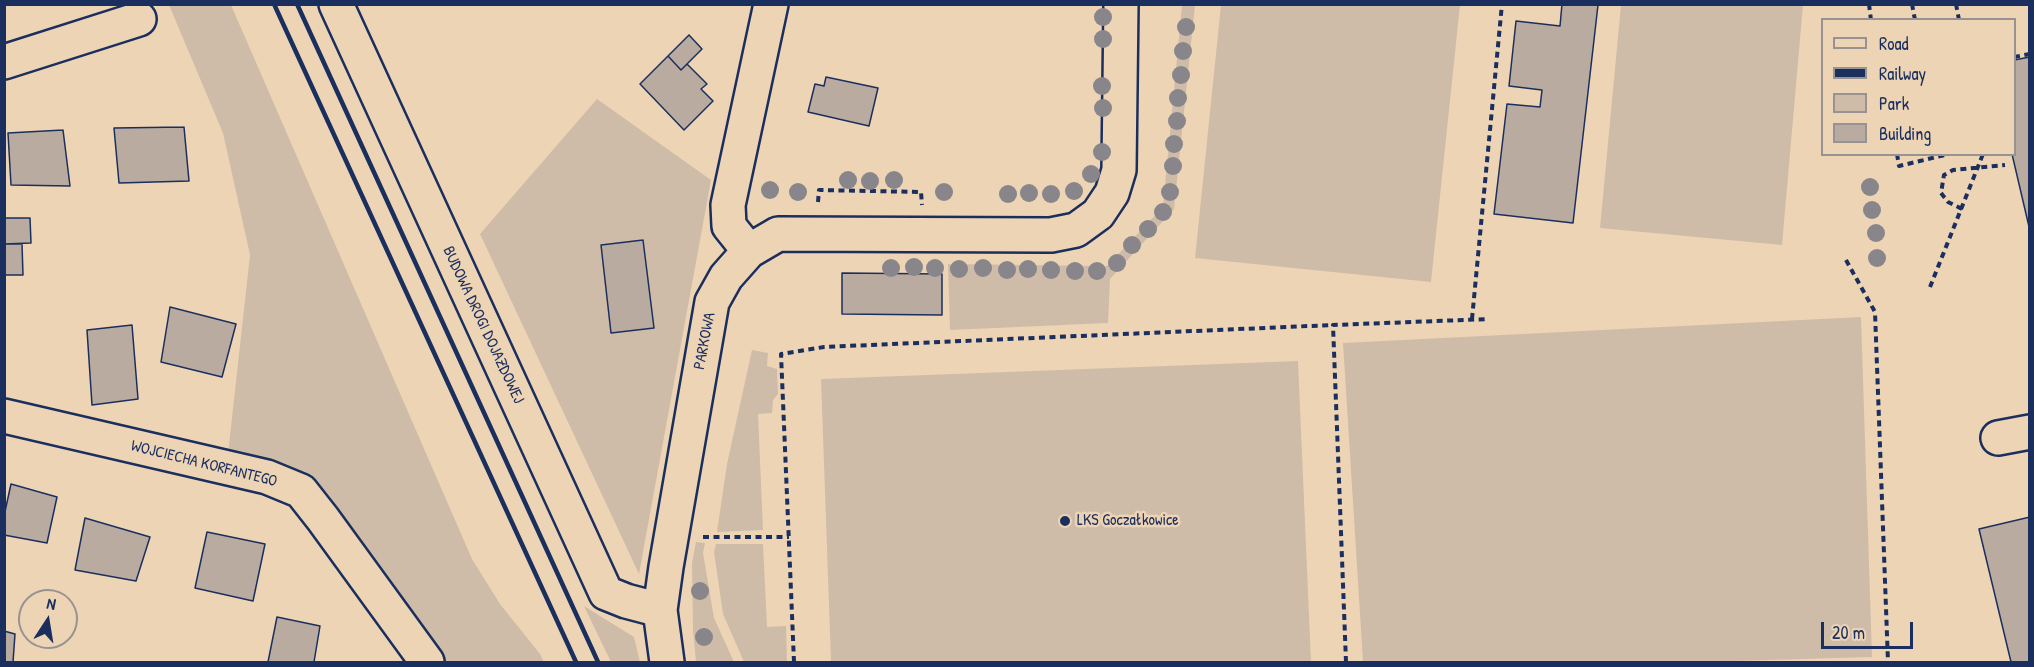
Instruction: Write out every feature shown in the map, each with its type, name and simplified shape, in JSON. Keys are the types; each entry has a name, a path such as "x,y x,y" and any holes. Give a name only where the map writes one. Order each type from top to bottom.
{"street":[{"name":"BUDOWA DROGI DOJAZDOWEJ","path":"336,4 606,592 626,601 660,610"},
{"path":"749,251 729,226 728,205 771,4"},
{"name":"PARKOWA","path":"667,663 660,610 666,567 712,302 726,277 749,251 778,234 1051,235 1076,230 1098,214 1112,193 1119,170 1121,4"},
{"path":"4,62 139,19"},
{"name":"WOJCIECHA KORFANTEGO","path":"4,416 267,477 301,491 427,663"}],"path":[{"path":"1472,319 1502,4"},
{"path":"1897,156 1899,166 1938,156"},
{"path":"1930,287 1982,156"},
{"path":"1962,209 1948,202 1941,193 1944,175 1953,170 2005,165"},
{"path":"1846,260 1875,312 1888,663"},
{"path":"794,663 781,354 824,347 1489,319"},
{"path":"1333,325 1346,663"},
{"path":"701,537 711,539 789,537"}],"green space":[{"path":"169,5 231,5 472,559 500,604 544,662 445,662 360,549 228,454 250,255 223,133"},
{"path":"1182,5 1195,5 1174,209 1110,279 1108,323 950,330 948,264 1107,266 1163,207"},
{"path":"1221,5 1460,5 1431,282 1195,258"},
{"path":"1621,5 1803,5 1782,245 1600,228"},
{"path":"597,99 711,180 639,574 480,234"},
{"path":"1861,317 1872,657 1700,662 1363,662 1343,343"},
{"path":"752,350 768,353 767,366 777,369 778,394 773,400 772,413 758,414 763,530 717,532 727,464"},
{"name":"LKS Goczałkowice","path":"1298,361 1311,662 831,662 821,379"},
{"path":"696,542 705,543 703,553 714,618 734,662 696,662 692,563"},
{"path":"716,544 763,544 767,627 786,626 787,662 744,662 723,614 714,552"},
{"path":"584,606 634,637 640,662 611,662"}],"building":[{"path":"1562,4 1598,5 1573,223 1494,214 1507,104 1540,107 1542,90 1509,86 1516,21 1560,26"},
{"path":"689,35 702,49 681,70 668,56"},
{"path":"668,56 681,70 687,64 707,84 701,89 713,101 684,130 640,84"},
{"path":"2030,57 2030,231 2012,156 2016,156 2016,60"},
{"path":"826,77 878,88 869,126 808,112 815,84 824,86"},
{"path":"184,127 189,181 119,183 114,128"},
{"path":"63,130 70,186 11,185 8,133"},
{"path":"4,218 30,218 31,243 4,244"},
{"path":"643,240 654,328 611,333 601,245"},
{"path":"4,244 22,244 23,275 4,275"},
{"path":"842,273 942,274 942,315 842,314"},
{"path":"170,307 236,324 222,377 161,362"},
{"path":"132,325 138,399 92,405 87,330"},
{"path":"11,484 57,497 47,543 4,535 4,516"},
{"path":"2030,517 2030,662 2011,662 1979,529"},
{"path":"85,518 150,537 136,581 75,570"},
{"path":"207,532 265,544 253,601 195,588"},
{"path":"277,617 320,626 314,662 268,662"},
{"path":"4,631 15,634 13,662 4,662"}],"railway":[{"path":"274,4 576,662"},
{"path":"297,4 598,662"}],"place":[{"name":"LKS Goczałkowice","path":"1065,521"}]}
